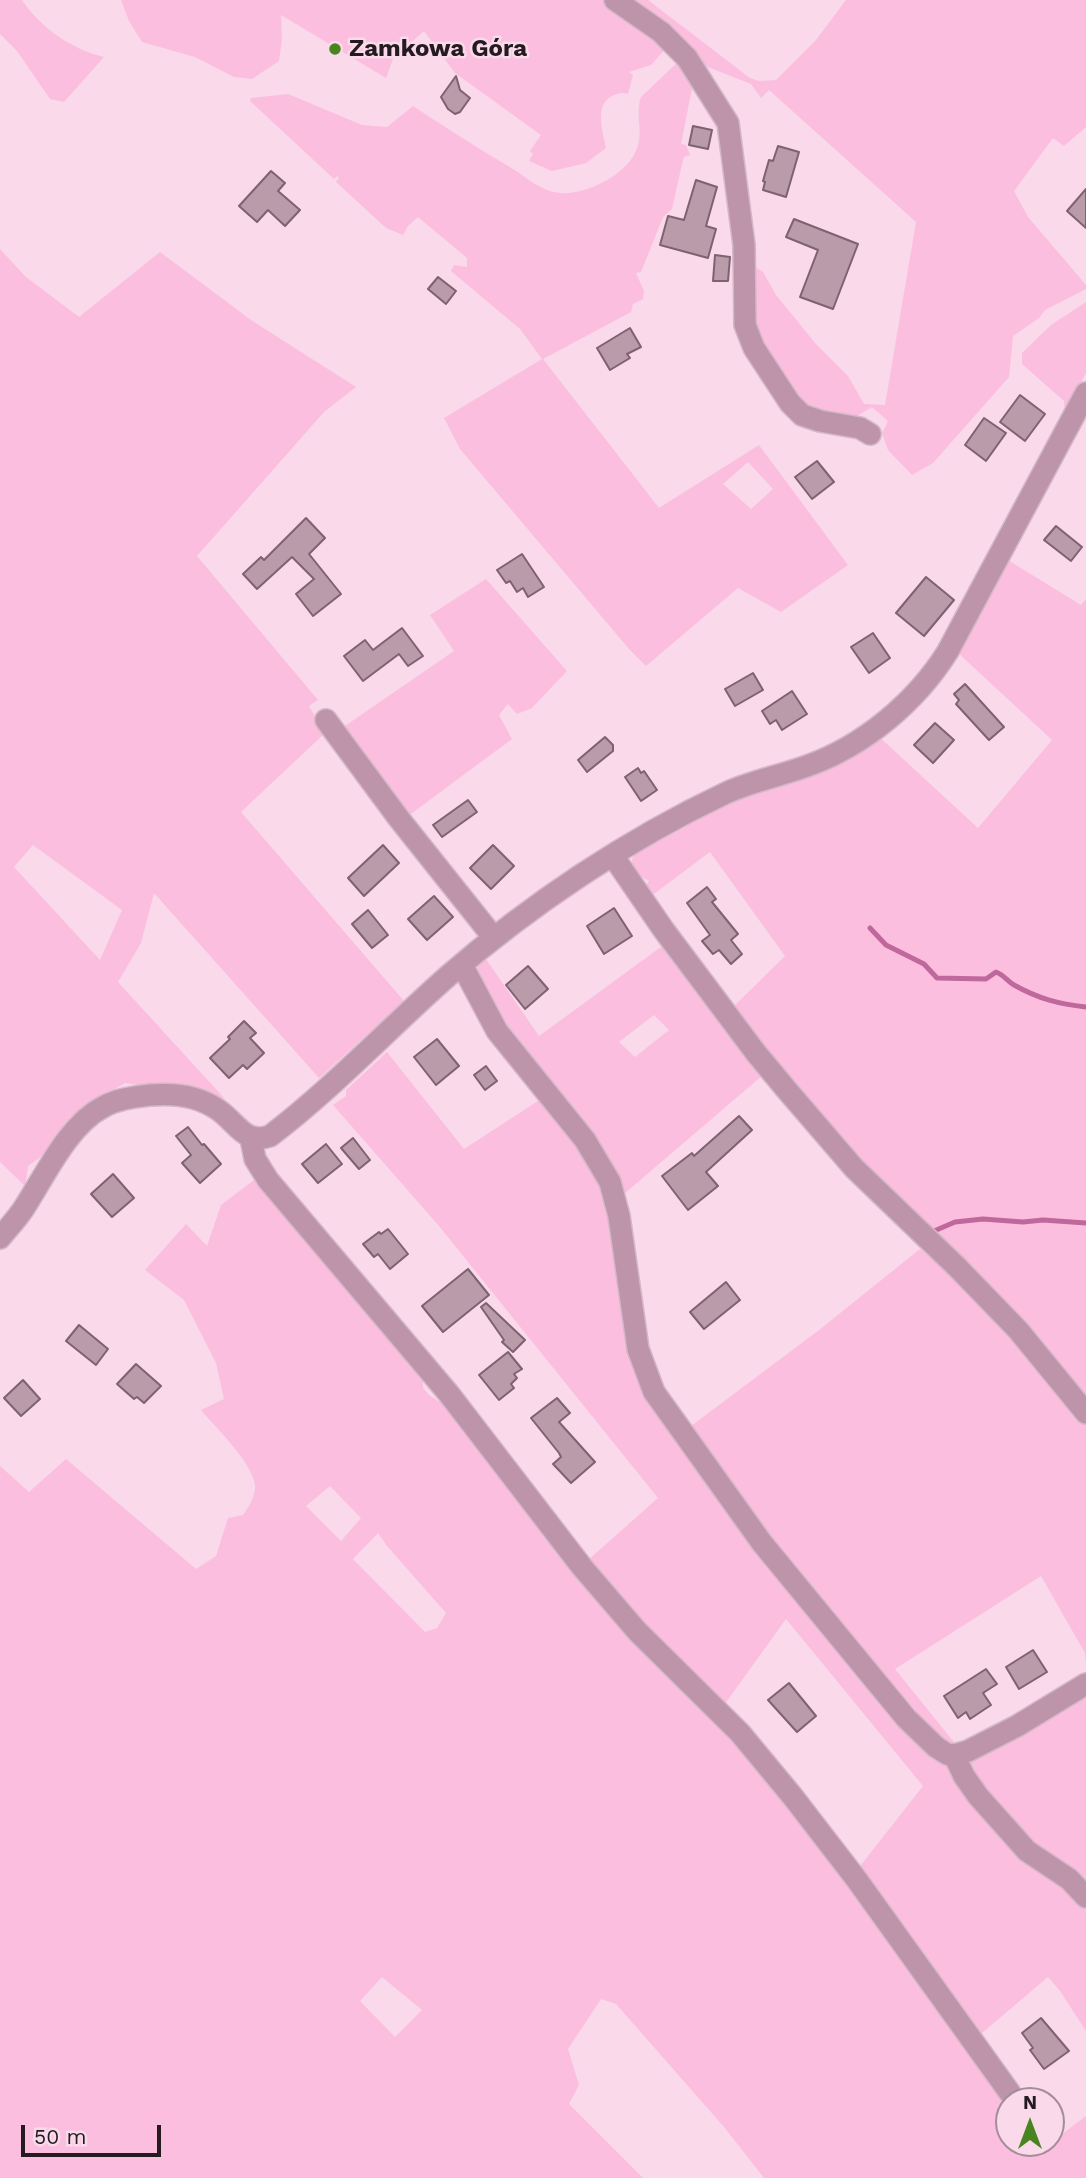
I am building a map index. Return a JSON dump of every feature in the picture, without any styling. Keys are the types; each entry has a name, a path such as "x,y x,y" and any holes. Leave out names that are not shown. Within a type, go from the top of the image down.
{"street":[{"path":"615,0 661,32 687,58 727,123 744,245 745,325 754,348 790,403 802,415 860,428 870,434"},
{"path":"251,1139 270,1136 278,1130 462,965 554,894 673,820 728,792 825,759 861,738 911,699 932,676 948,650 1086,393"},
{"path":"326,720 400,820 494,938"},
{"path":"613,856 671,940 786,1089 854,1168 1018,1330 1086,1413"},
{"path":"462,965 497,1031 585,1140 610,1182 619,1216 638,1349 654,1392 762,1543 906,1718 936,1747 954,1755 968,1751 1017,1726 1086,1684"},
{"path":"0,1237 22,1211 74,1131 103,1107 129,1098 177,1094 215,1107 251,1139 255,1159 268,1180 449,1394 582,1567 637,1631 740,1733 793,1797 857,1880 1006,2087"},
{"path":"954,1755 978,1796 1027,1851 1069,1879 1086,1897"}],"shaded area":[{"path":"0,0 22,0 38,20 58,36 80,49 104,57 64,102 50,99 17,51 0,34"},
{"path":"121,0 606,0 668,46 651,65 629,72 633,75 628,94 621,93 606,100 601,119 606,148 586,163 552,171 529,161 533,154 530,151 541,135 455,73 424,31 406,47 398,45 386,78 281,15 279,61 252,79 234,77 195,57 142,42 129,21"},
{"path":"620,0 648,0 750,78 759,81 776,80 816,40 846,0 1086,0 1086,127 1064,146 1053,138 1014,191 1028,217 1086,285 1086,289 1045,310 1039,318 1013,336 1009,377 933,463 912,475 888,450 882,433 888,421 872,407 854,418 806,411 755,344 749,263 763,272 776,295 816,344 848,376 864,404 885,405 916,222 769,90 761,98 751,84 695,62"},
{"path":"681,59 693,83 681,144 686,145 690,155 684,157 672,209 663,217 641,272 636,273 644,291 643,299 633,304 631,312 543,359 659,508 759,445 848,565 781,612 738,588 646,666 460,449 444,418 542,359 520,329 451,271 454,265 467,267 467,258 418,217 403,235 386,228 336,182 339,178 337,176 334,179 250,101 251,98 288,94 362,125 387,127 413,106 535,184 550,191 573,193 608,179 619,172 634,155 640,133 641,97","holes":["748,462 773,489 751,509 723,484"]},
{"path":"0,249 26,277 79,317 160,252 251,320 356,387 324,412 197,556 318,700 309,706 325,733 241,812 404,1001 319,1078 154,893 141,943 118,982 225,1099 172,1086 155,1088 125,1083 70,1117 42,1156 28,1166 25,1186 0,1162","holes":["33,845 122,910 100,960 14,867"]},
{"path":"1086,302 1086,373 1065,412 1064,401 1022,364 1022,353 1051,325"},
{"path":"1003,557 1081,605 1086,599 1086,1401 883,1186 731,1009 785,956 710,852 647,899 641,892 649,881 636,873 632,866 636,852 684,828 699,817 733,801 777,786 876,734 978,828 1052,740 956,651"},
{"path":"486,579 567,671 532,708 517,714 508,704 499,715 512,739 408,816 342,728 454,651 430,615"},
{"path":"665,944 763,1075 624,1194 513,1038 477,972 478,966 486,959 539,1036","holes":["654,1015 669,1030 635,1057 619,1042"]},
{"path":"387,1052 464,1149 544,1097 605,1180 618,1256 673,1435 951,1760 1086,1693 1086,2031 1048,1977 976,2038 857,1870 923,1786 786,1619 722,1708 587,1561 658,1498 439,1226 333,1105 346,1096 346,1090"},
{"path":"258,1177 423,1382 423,1388 443,1404 476,1446 753,1756 998,2087 995,2087 995,2157 1065,2157 1065,2132 1086,2116 1086,2178 764,2178 724,2127 616,2004 601,1999 568,2049 579,2085 569,2104 643,2178 0,2178 0,1466 29,1492 66,1459 196,1569 216,1556 228,1518 243,1515 250,1505 255,1485 241,1456 201,1410 224,1399 216,1363 184,1300 145,1270 186,1224 207,1246 221,1205","holes":["330,1486 361,1518 341,1541 306,1506","378,1533 446,1613 437,1628 425,1632 353,1559","382,1977 422,2010 395,2037 360,2001"]},
{"path":"920,1249 976,1297 1086,1426 1086,1665 1085,1653 1041,1576 895,1669 957,1746 948,1745 875,1667 808,1582 763,1533 687,1429 819,1330"}],"building":[{"path":"456,76 460,90 470,98 460,112 455,114 448,109 441,97"},
{"path":"693,126 712,130 708,149 689,145"},
{"path":"778,146 799,152 786,197 763,190 769,160 773,161"},
{"path":"271,171 285,183 278,191 300,210 285,226 268,210 257,222 239,206"},
{"path":"696,180 717,187 706,226 716,229 708,258 660,245 668,216 684,220"},
{"path":"1086,189 1086,228 1067,211"},
{"path":"794,219 858,244 833,309 800,297 818,250 786,237"},
{"path":"715,255 730,257 728,281 713,281"},
{"path":"438,277 456,291 446,304 428,289"},
{"path":"630,328 641,347 627,354 630,358 610,370 597,348"},
{"path":"1020,395 1045,414 1025,441 1000,422"},
{"path":"984,418 1006,433 986,461 965,445"},
{"path":"817,461 834,482 812,499 795,477"},
{"path":"306,518 325,538 309,554 341,594 313,616 296,594 314,579 292,557 257,589 243,574 261,557 264,560"},
{"path":"1056,526 1082,547 1071,561 1044,540"},
{"path":"522,554 544,587 528,597 523,588 517,592 510,581 506,583 497,570"},
{"path":"926,577 954,600 924,636 896,613"},
{"path":"402,628 423,656 408,666 399,654 363,681 344,656 365,640 373,650"},
{"path":"873,633 890,658 869,673 851,647"},
{"path":"753,673 763,690 735,706 725,689"},
{"path":"965,684 1004,727 989,740 956,704 959,700 954,694"},
{"path":"792,691 807,714 782,730 776,720 770,724 762,711"},
{"path":"935,723 954,740 933,763 914,745"},
{"path":"605,737 613,745 613,751 587,772 578,760"},
{"path":"638,768 641,773 644,771 657,790 641,801 625,777"},
{"path":"468,800 477,812 442,837 433,825"},
{"path":"383,845 399,863 364,896 348,878"},
{"path":"493,845 514,866 491,889 470,868"},
{"path":"707,887 716,899 712,902 738,934 731,940 742,954 731,964 719,950 713,954 702,941 710,935 687,903"},
{"path":"434,896 453,917 427,940 408,919"},
{"path":"614,908 632,936 604,954 587,926"},
{"path":"368,910 388,935 372,948 352,924"},
{"path":"528,966 548,989 525,1009 506,985"},
{"path":"244,1021 256,1033 250,1038 264,1053 247,1069 243,1065 229,1078 210,1058"},
{"path":"437,1039 459,1066 436,1085 414,1057"},
{"path":"486,1066 497,1081 485,1090 474,1075"},
{"path":"739,1116 752,1130 706,1172 718,1186 688,1210 662,1176 692,1153 694,1156"},
{"path":"188,1127 221,1164 200,1183 182,1163 191,1155 176,1136"},
{"path":"353,1138 370,1160 359,1169 341,1148"},
{"path":"326,1144 342,1164 318,1183 302,1164"},
{"path":"113,1174 134,1198 112,1217 91,1194"},
{"path":"388,1229 408,1254 390,1269 378,1254 374,1257 363,1244"},
{"path":"468,1269 489,1295 443,1332 422,1306"},
{"path":"726,1282 740,1300 704,1329 690,1312"},
{"path":"486,1303 525,1340 513,1352 502,1342 504,1340 481,1307"},
{"path":"79,1325 108,1349 96,1365 66,1341"},
{"path":"508,1352 522,1369 514,1374 517,1378 511,1384 514,1388 499,1400 479,1375"},
{"path":"136,1364 161,1386 144,1403 137,1397 134,1399 117,1384"},
{"path":"23,1380 40,1399 21,1416 4,1398"},
{"path":"557,1398 570,1413 559,1422 595,1462 571,1483 553,1464 561,1457 559,1453 531,1418"},
{"path":"1033,1650 1047,1672 1019,1689 1006,1667"},
{"path":"986,1669 997,1684 983,1693 991,1705 970,1719 966,1712 958,1718 944,1696"},
{"path":"789,1683 816,1716 797,1732 768,1700"},
{"path":"1041,2018 1069,2051 1044,2069 1022,2033"}],"waterway":[{"path":"870,928 886,945 924,964 937,978 986,979 996,972 1023,990 1058,1002 1086,1007"},
{"path":"934,1231 955,1222 983,1219 1086,1223"}],"place":[{"name":"Zamkowa Góra","path":"335,49"}]}
